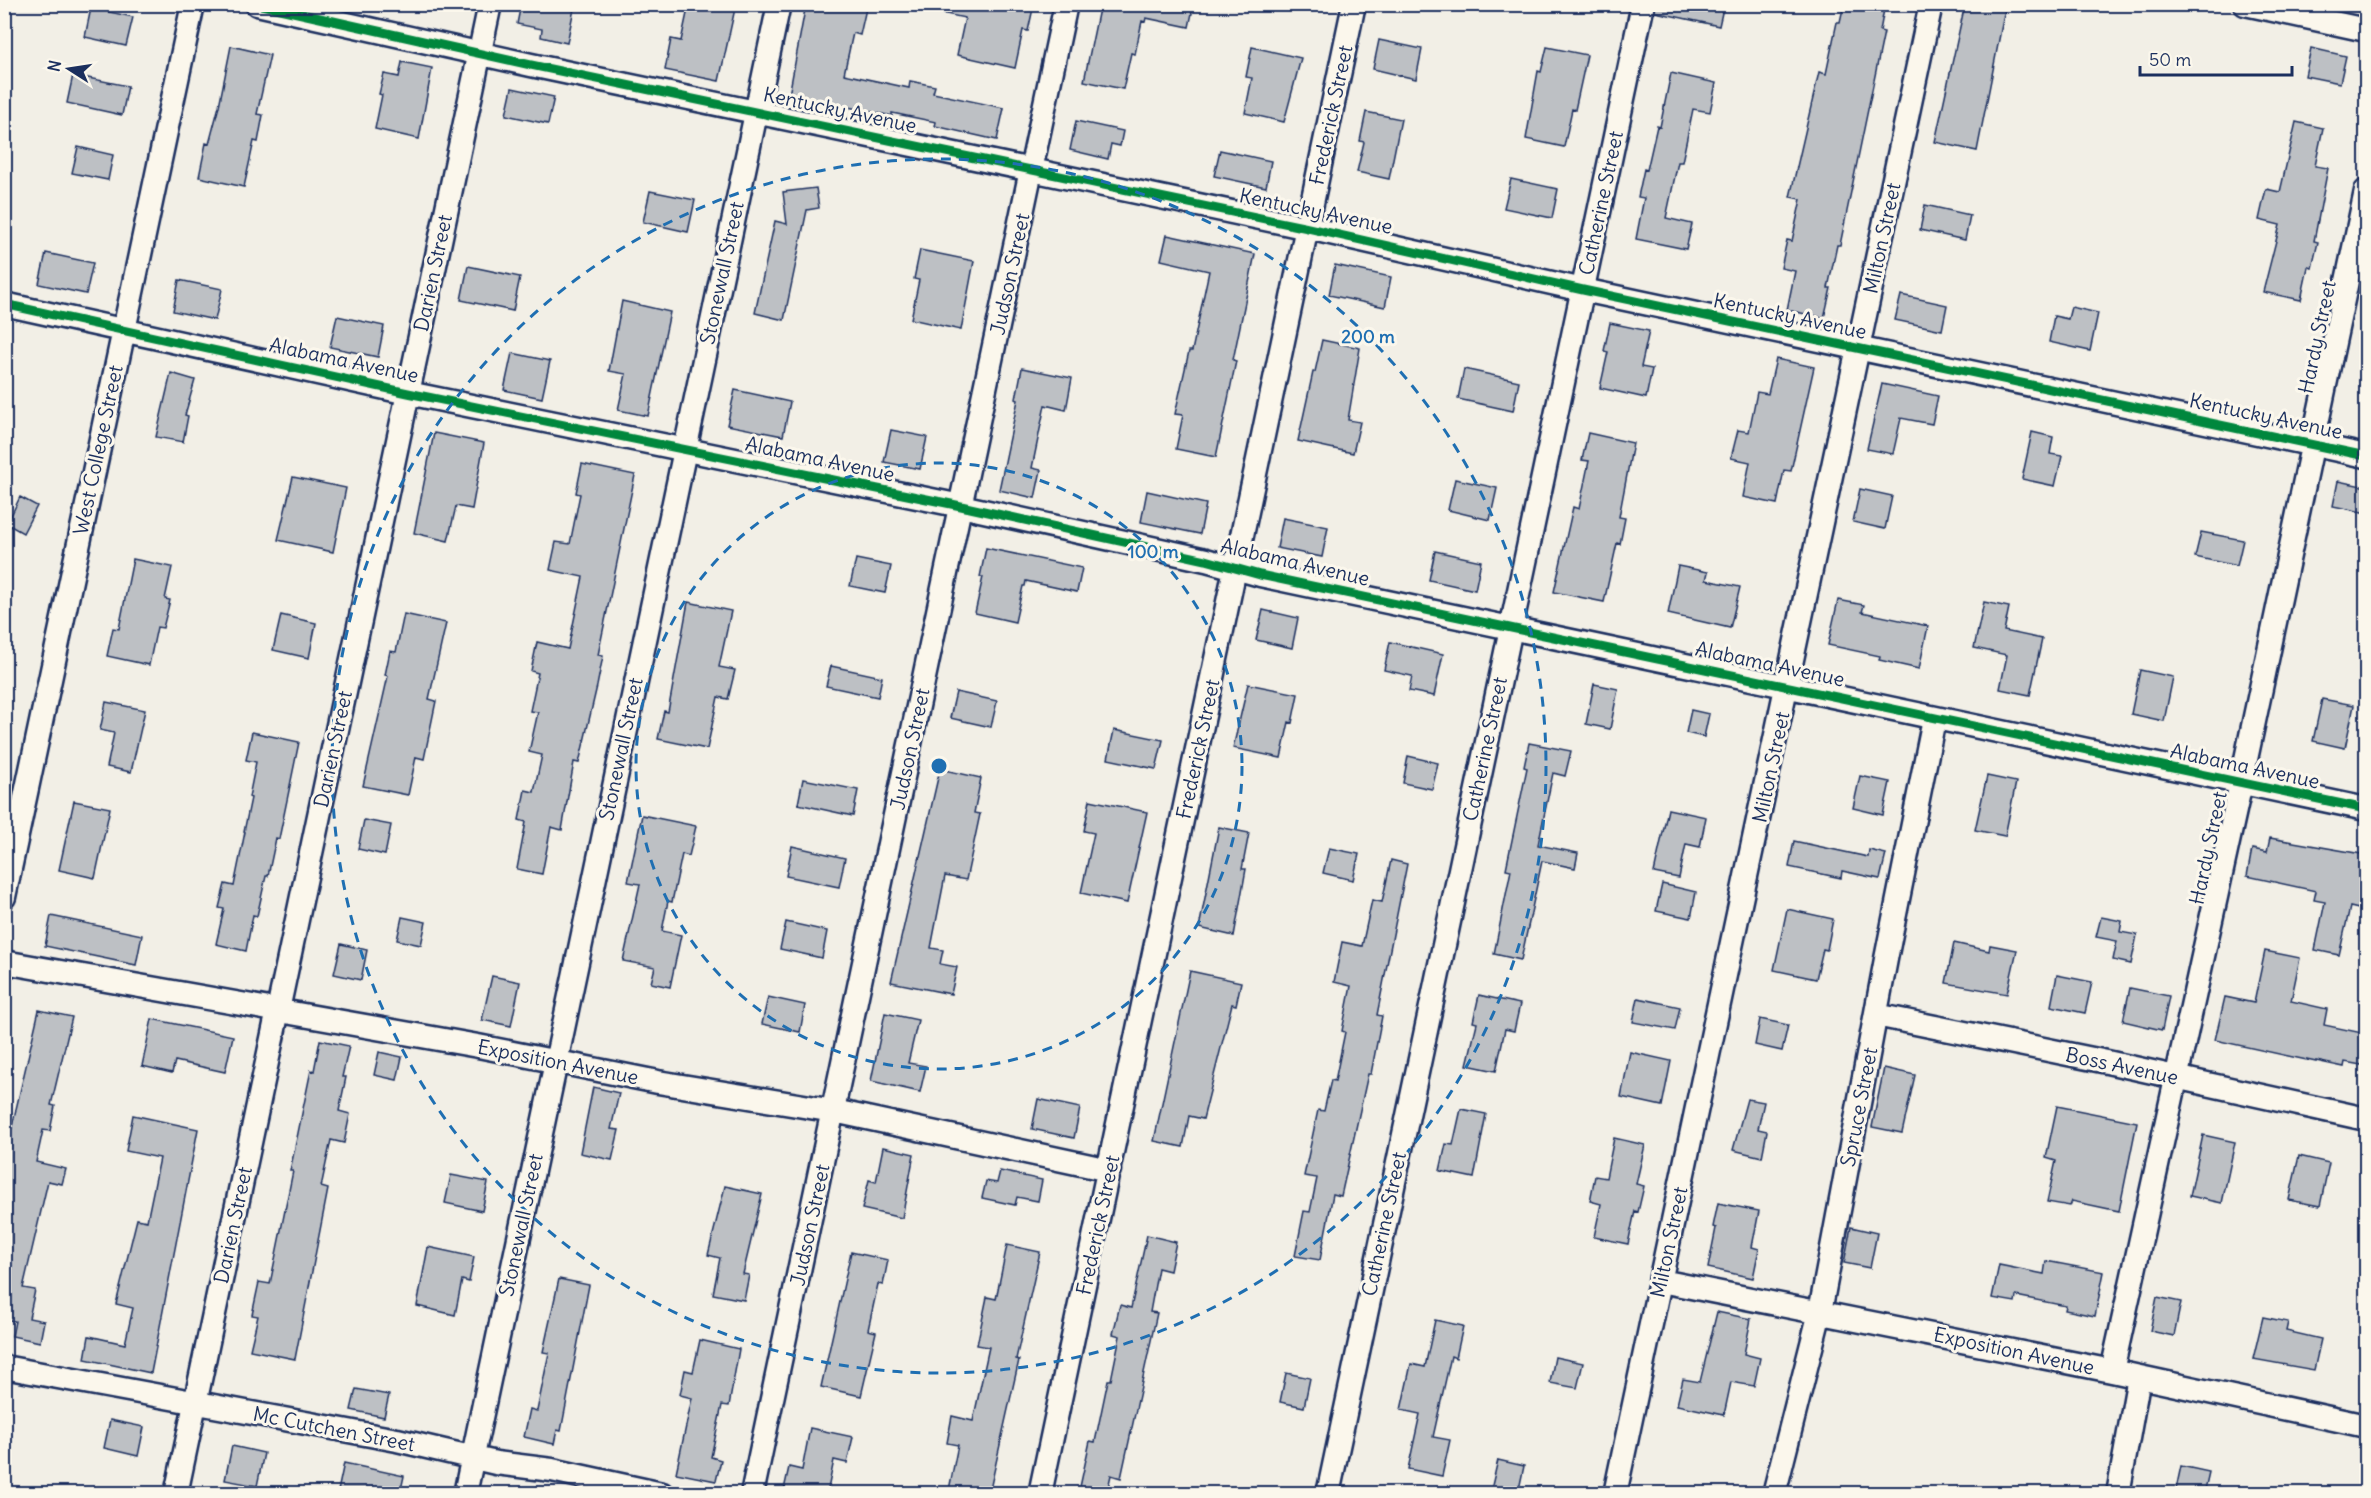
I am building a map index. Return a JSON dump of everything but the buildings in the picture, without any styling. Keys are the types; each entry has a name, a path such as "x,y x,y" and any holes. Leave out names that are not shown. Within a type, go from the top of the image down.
{"street":[{"name":"West College Street","path":"4,897 193,4"},
{"name":"Kentucky Avenue","path":"256,4 1308,228 1858,349 2367,456"},
{"name":"Darien Street","path":"176,1494 490,4"},
{"name":"Stonewall Street","path":"465,1494 779,4"},
{"name":"Judson Street","path":"752,1494 1066,4"},
{"name":"Frederick Street","path":"1040,1494 1354,4"},
{"name":"Catherine Street","path":"1328,1494 1643,4"},
{"name":"Milton Street","path":"1615,1494 1931,4"},
{"path":"2245,4 2367,30"},
{"name":"Hardy Street","path":"2112,1371 2241,783 2367,191"},
{"name":"Alabama Avenue","path":"4,304 408,393 961,506 1511,628 2367,809"},
{"name":"Spruce Street","path":"1774,1494 1820,1312 1934,719"},
{"name":"Exposition Avenue","path":"4,962 834,1112 1109,1170"},
{"name":"Boss Avenue","path":"1876,1015 2367,1119"},
{"name":"Exposition Avenue","path":"1660,1281 2112,1371 2367,1426"},
{"name":"Mc Cutchen Street","path":"4,1367 397,1440 496,1464 552,1470 662,1494"},
{"path":"2118,1494 2139,1377"}],"cycle path":[{"path":"257,4 531,65 1308,228 1583,290 2366,456"},
{"path":"4,304 408,393 961,506 1206,560 1260,575 2366,809"}]}
